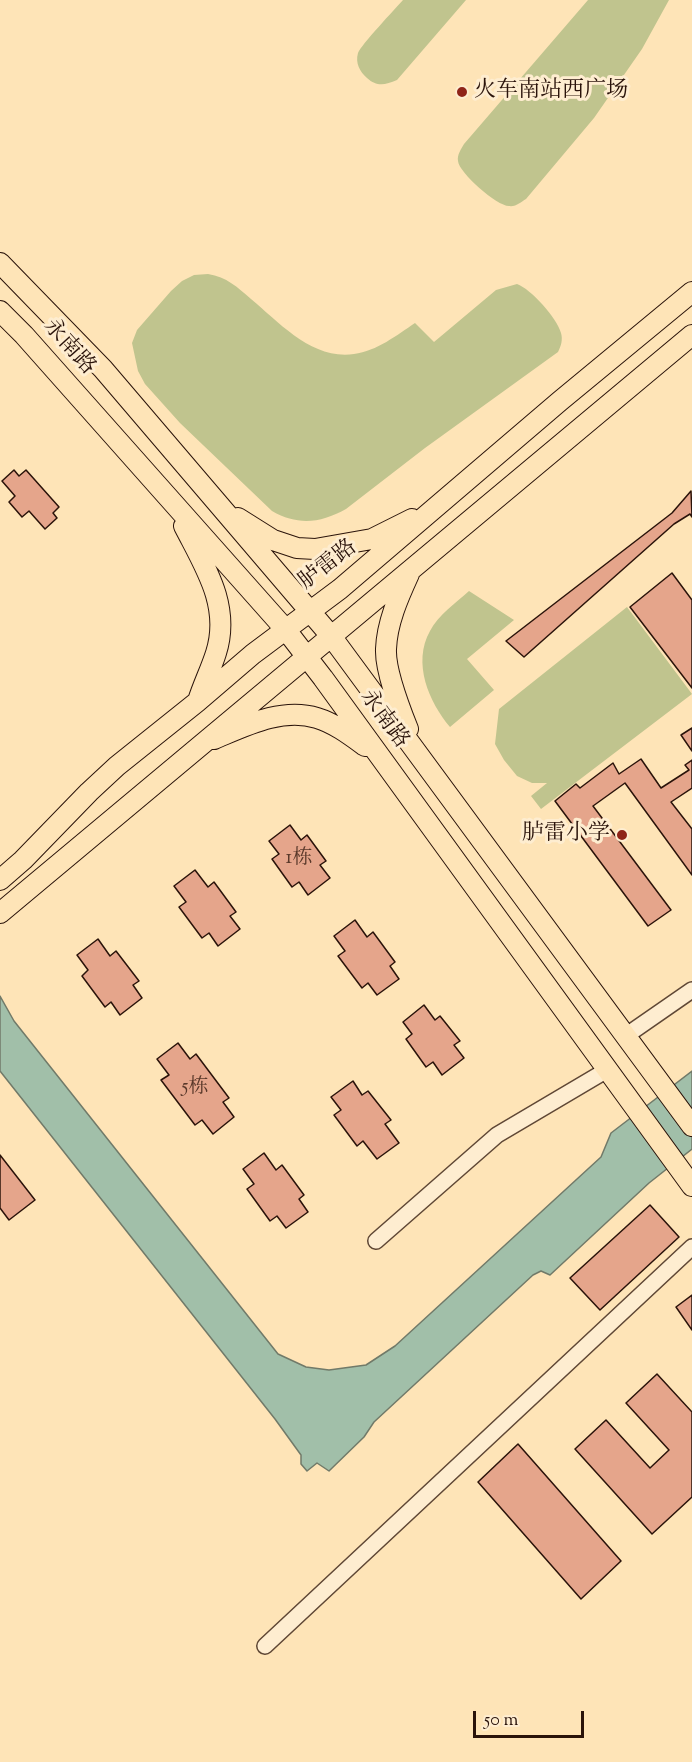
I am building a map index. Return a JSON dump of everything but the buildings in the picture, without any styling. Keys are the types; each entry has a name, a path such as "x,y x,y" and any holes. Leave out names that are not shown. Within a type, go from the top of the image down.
{"main road":[{"path":"0,263 103,369 331,636 692,1126"},
{"name":"胪雷路","path":"0,880 23,860 103,779 253,654 340,590 560,401 692,292"},
{"name":"永南路","path":"0,311 24,335 286,630 690,1184"},
{"path":"0,913 198,745 692,335"},
{"path":"170,500 215,586 221,624 216,652 197,702"},
{"path":"217,504 273,540 297,548 315,549 372,539 441,505"},
{"path":"413,566 391,618 386,650 392,681 420,757"},
{"path":"198,745 258,721 277,717 316,717 343,730 380,757"}],"street":[{"path":"627,1035 692,990"},
{"path":"376,1241 497,1135 607,1070"},
{"path":"265,1646 692,1247"}],"green space":[{"path":"403,0 466,0 397,80 385,84 374,83 360,70 357,60 358,53"},
{"path":"588,0 669,0 642,49 594,118 526,199 514,206 503,205 471,181 458,161 460,152 464,144"},
{"path":"208,274 221,277 231,283 285,329 311,346 339,354 354,354 371,350 415,323 434,342 496,290 517,284 536,298 549,312 559,327 562,336 561,343 558,352 425,448 346,509 318,520 300,521 272,511 180,423 145,384 138,371 132,343 137,330 182,281 194,275"},
{"path":"469,591 514,620 467,659 494,690 450,727 435,706 425,682 423,656 425,643 433,625 442,614"},
{"path":"627,607 692,694 541,809 531,796 547,783 532,783 517,776 495,744 499,709"}],"shaded area":[{"path":"0,996 14,1021 278,1354 306,1367 329,1370 366,1365 395,1346 601,1157 611,1133 692,1071 692,1149 649,1183 550,1275 541,1271 533,1275 374,1422 364,1437 329,1471 317,1463 307,1471 301,1464 301,1455 275,1419 0,1071"}],"place":[{"name":"火车南站西广场","path":"462,92"},
{"name":"胪雷小学","path":"622,835"}]}
